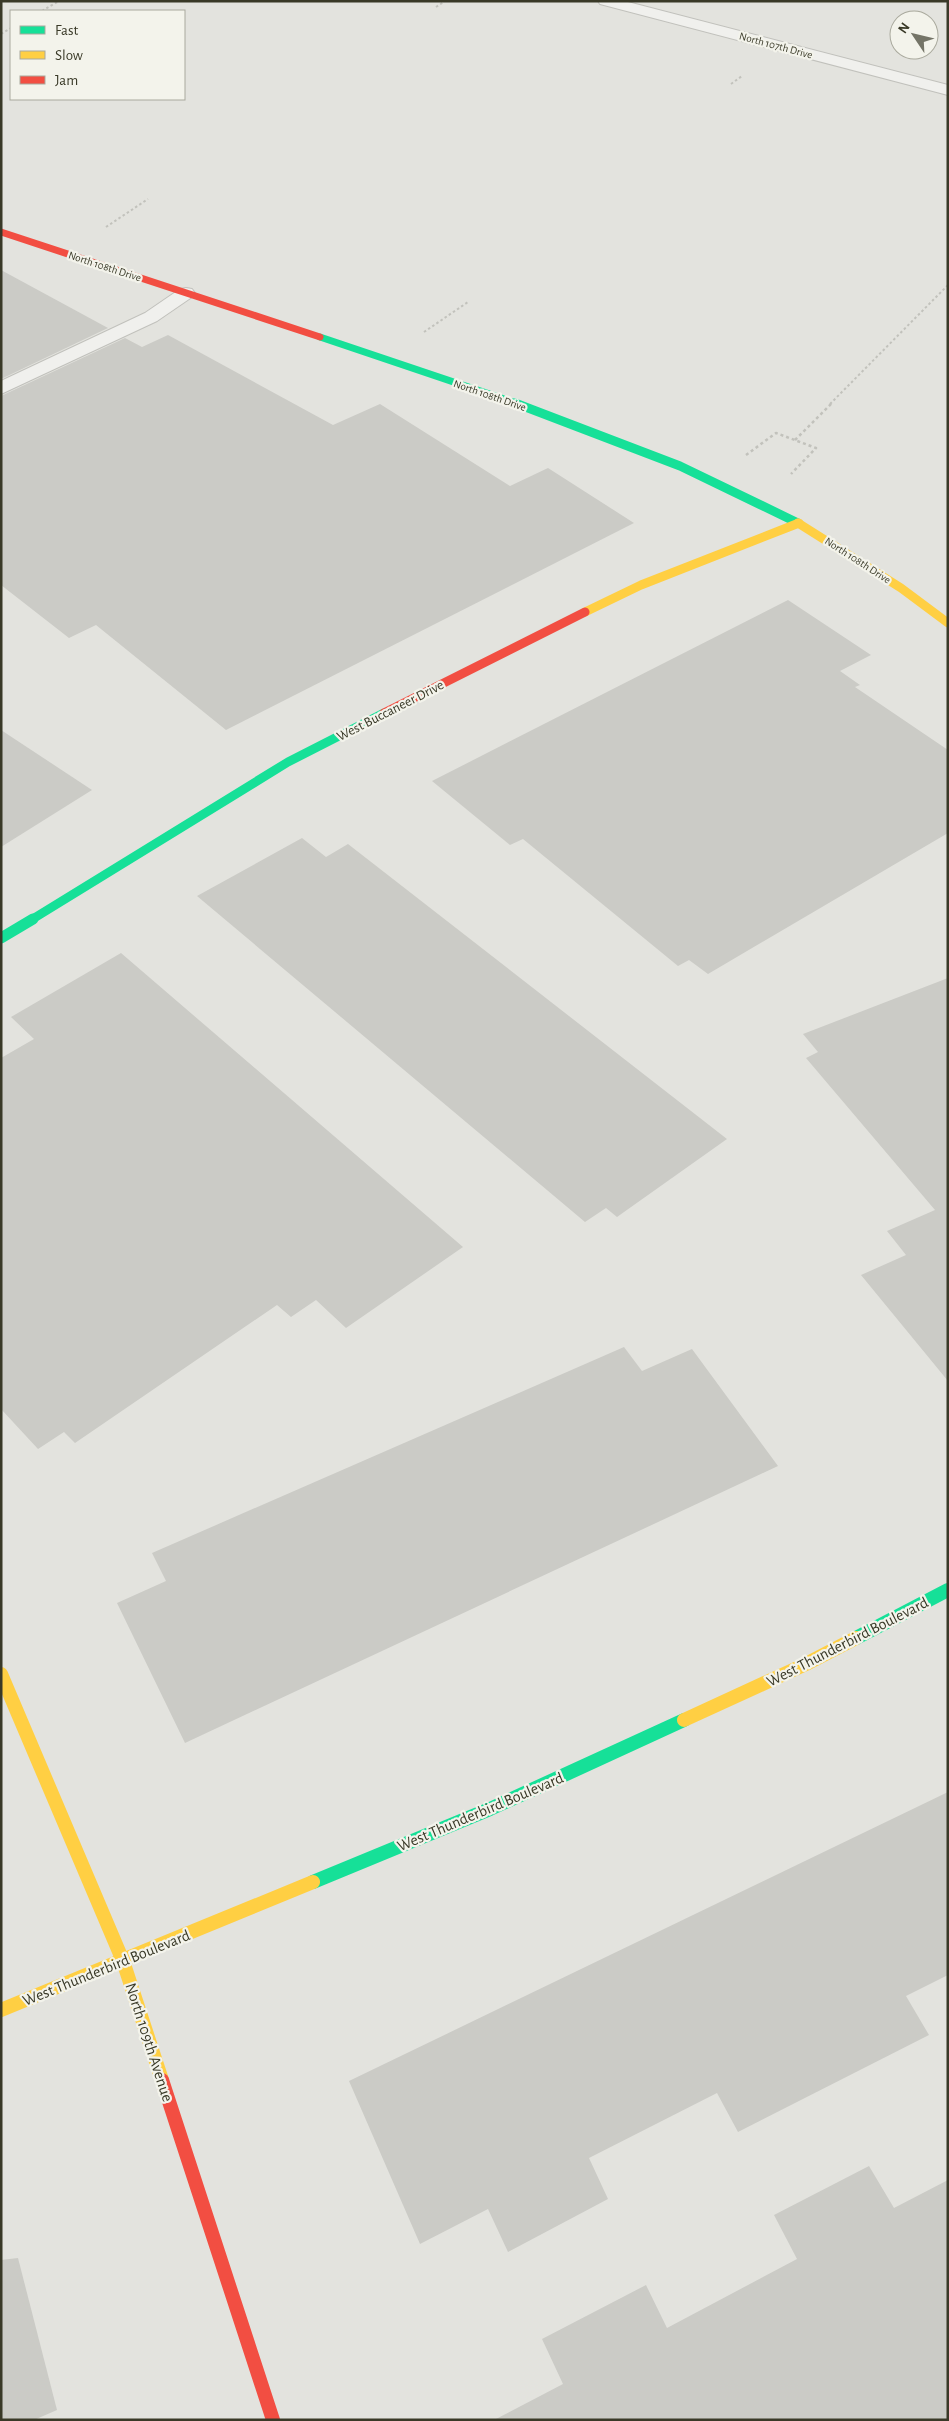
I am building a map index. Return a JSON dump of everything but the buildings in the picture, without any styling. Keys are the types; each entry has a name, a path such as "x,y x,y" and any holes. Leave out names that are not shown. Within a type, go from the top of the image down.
{"street":[{"name":"North 107th Drive","path":"611,2 948,90"},
{"name":"North 108th Drive","path":"1,232 500,397 680,466 799,523 901,588 948,623"},
{"path":"1,388 151,317 186,293"},
{"name":"West Buccaneer Drive","path":"1,938 288,762 430,689 641,585 799,523"},
{"name":"West Thunderbird Boulevard","path":"1,2010 490,1809 806,1664 948,1590"},
{"name":"North 109th Avenue","path":"1,1674 123,1961 273,2420"}],"path":[{"path":"44,10 59,1"},
{"path":"436,7 445,1"},
{"path":"102,230 148,200"},
{"path":"795,440 948,285"},
{"path":"422,333 468,302"},
{"path":"739,460 776,433 816,448 790,474"}],"traffic: fast":[{"path":"320,337 500,397 680,466 798,523"},
{"path":"1,938 288,762 384,713"},
{"path":"856,1638 948,1590"},
{"path":"313,1882 490,1809 684,1720"}],"traffic: slow":[{"path":"798,523 901,588 948,623"},
{"path":"585,612 641,585 799,523"},
{"path":"684,1720 806,1664 856,1638"},
{"path":"1,1674 123,1961 162,2080"},
{"path":"1,2010 313,1882"}],"traffic: jam":[{"path":"1,232 320,337"},
{"path":"384,713 585,612"},
{"path":"162,2080 273,2420"}]}
